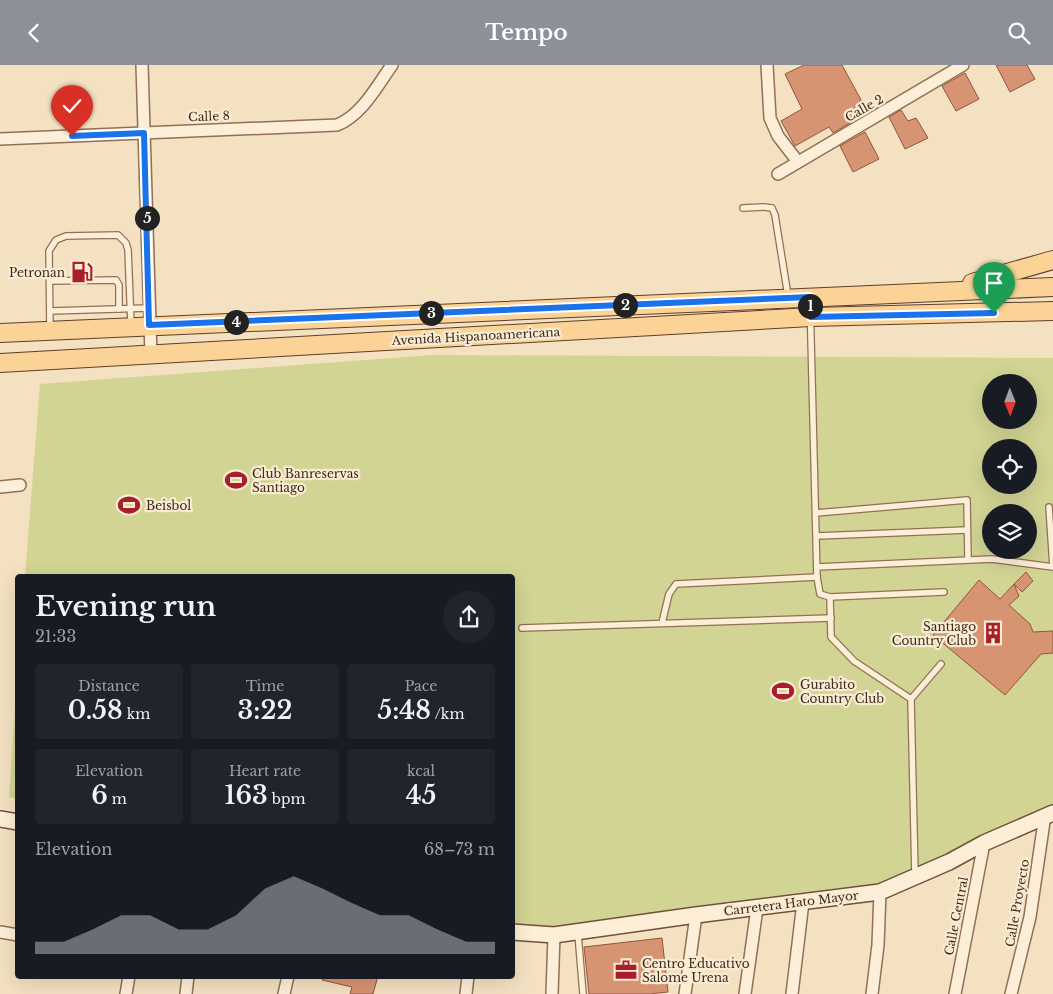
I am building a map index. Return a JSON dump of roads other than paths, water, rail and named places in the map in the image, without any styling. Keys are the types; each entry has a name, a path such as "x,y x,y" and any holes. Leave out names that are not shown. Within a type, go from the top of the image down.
{"main road":[{"path":"942,291 1029,268 1053,259"},
{"name":"Avenida Hispanoamericana","path":"0,333 1053,287"},
{"path":"952,314 1053,311"},
{"name":"Avenida Hispanoamericana","path":"0,363 811,317 952,314"},
{"path":"952,314 1053,319"}],"street":[{"path":"142,65 151,355"},
{"name":"Calle 8","path":"0,139 337,125 347,121 358,111 392,65"},
{"path":"767,65 770,118 778,137 798,162"},
{"name":"Calle 2","path":"778,174 963,65"},
{"path":"0,487 20,485"},
{"name":"Carretera Hato Mayor","path":"515,932 554,935 880,892 949,862 984,843 1049,814"},
{"name":"Calle Proyecto","path":"1011,994 1030,917 1049,814"},
{"path":"0,819 15,822"},
{"name":"Calle Central","path":"955,994 984,843"},
{"path":"872,994 878,945 880,892"},
{"path":"792,994 803,902"},
{"path":"745,994 757,908"},
{"path":"685,994 696,915"},
{"path":"0,932 15,934"},
{"path":"552,994 554,935"},
{"path":"126,994 128,979"},
{"path":"186,994 188,979"},
{"path":"284,994 287,979"},
{"path":"466,994 468,979"}],"lane":[{"path":"744,208 772,208 775,215 788,298"},
{"path":"50,330 49,251 56,240 66,236 118,235 123,238 128,250 131,326"},
{"path":"50,281 116,280 119,285 120,309"},
{"path":"810,297 817,577 820,594 830,597 944,592"},
{"path":"50,311 149,308"},
{"path":"816,513 967,500 968,559"},
{"path":"817,567 992,559 1053,567 1049,507"},
{"path":"817,536 967,530"},
{"path":"662,623 669,593 676,584 817,577"},
{"path":"830,597 831,637 854,661 911,699"},
{"path":"522,628 831,618"},
{"path":"915,877 911,699 941,664"},
{"path":"578,931 583,994"}],"place":[{"name":"Petronan","path":"82,272"},
{"name":"Club Banreservas Santiago","path":"236,480"},
{"name":"Beisbol","path":"129,505"},
{"name":"Santiago Country Club","path":"993,633"},
{"name":"Gurabito Country Club","path":"783,691"},
{"name":"Centro Educativo Salome Urena","path":"626,970"}]}
